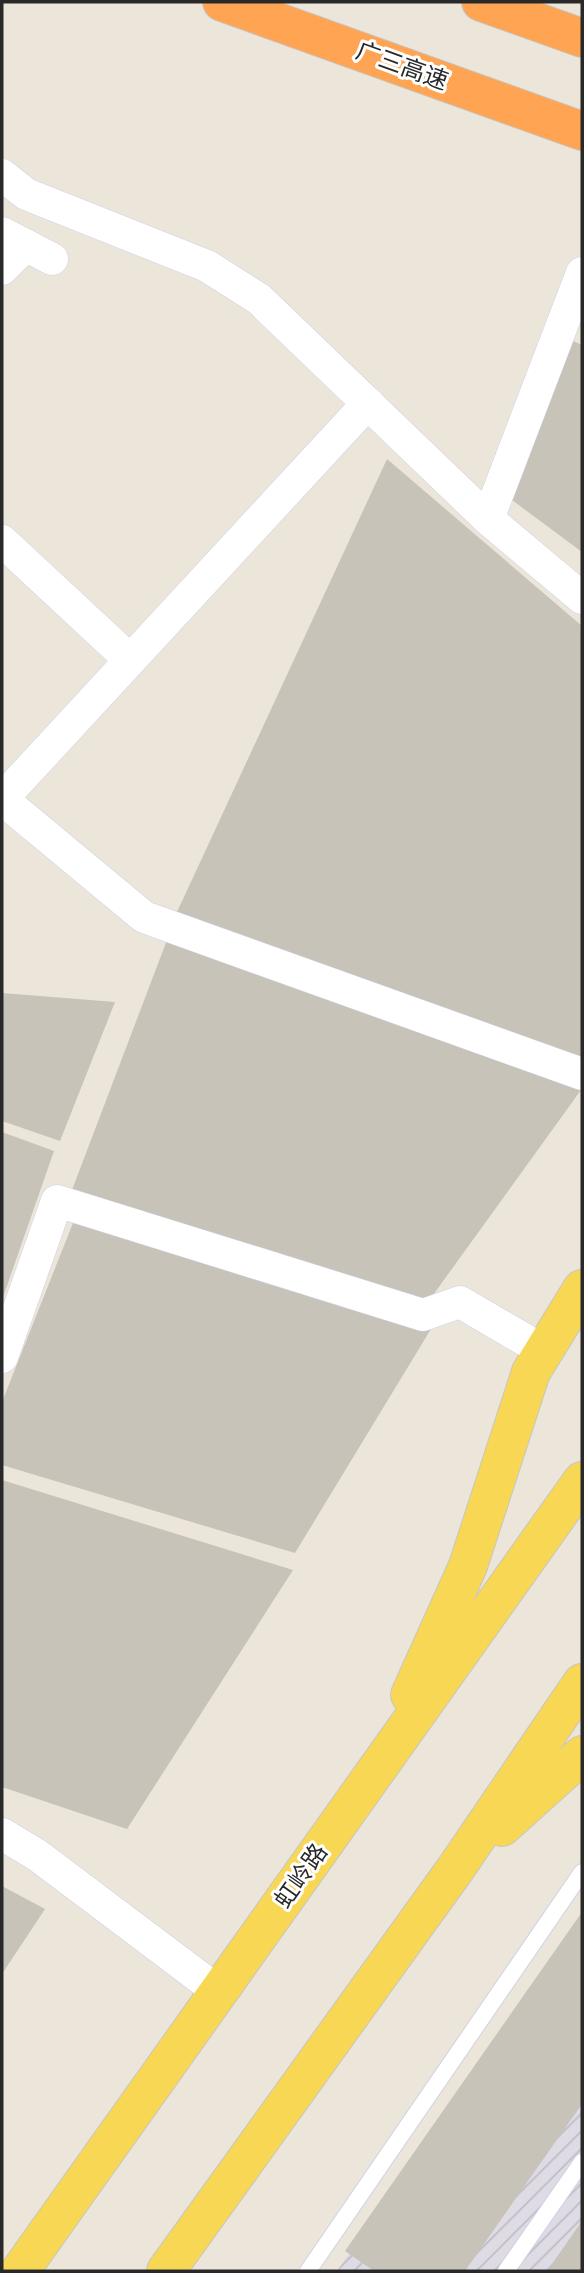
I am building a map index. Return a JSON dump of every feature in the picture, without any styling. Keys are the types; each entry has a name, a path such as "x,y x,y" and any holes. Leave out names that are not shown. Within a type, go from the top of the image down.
{"highway":[{"name":"广三高速","path":"222,2 582,131"},
{"path":"481,2 582,38"}],"main road":[{"path":"374,1774 468,1566 531,1372 582,1289"},
{"name":"虹岭路","path":"20,2271 582,1481"},
{"path":"166,2271 456,1868 582,1683"},
{"path":"456,1868 582,1755"}],"street":[{"path":"2,175 26,194 207,266 259,299 488,519 582,598"},
{"path":"2,269 27,245"},
{"path":"488,519 582,273"},
{"path":"368,403 2,799 144,917 582,1074"},
{"path":"2,541 130,660"},
{"path":"2,1357 57,1201 423,1315 460,1302 544,1351"},
{"path":"2,1834 37,1855 219,1992"}],"lane":[{"path":"312,2270 582,1872"},
{"path":"506,2271 582,2162"}],"shaded area":[{"path":"582,1913 582,2271 337,2271"}],"building":[{"path":"573,341 582,345 582,552 512,500"},
{"path":"387,459 582,626 582,1062 177,912"},
{"path":"167,940 581,1090 428,1302 72,1190"},
{"path":"2,993 115,1002 60,1141 2,1121"},
{"path":"2,1132 54,1151 2,1300"},
{"path":"75,1218 431,1329 295,1553 2,1465 2,1402"},
{"path":"2,1480 293,1570 127,1829 2,1787"},
{"path":"2,1886 45,1909 2,1974"},
{"path":"582,1912 582,2104 465,2271 374,2271 345,2251"},
{"path":"582,2221 582,2271 547,2271"}]}
